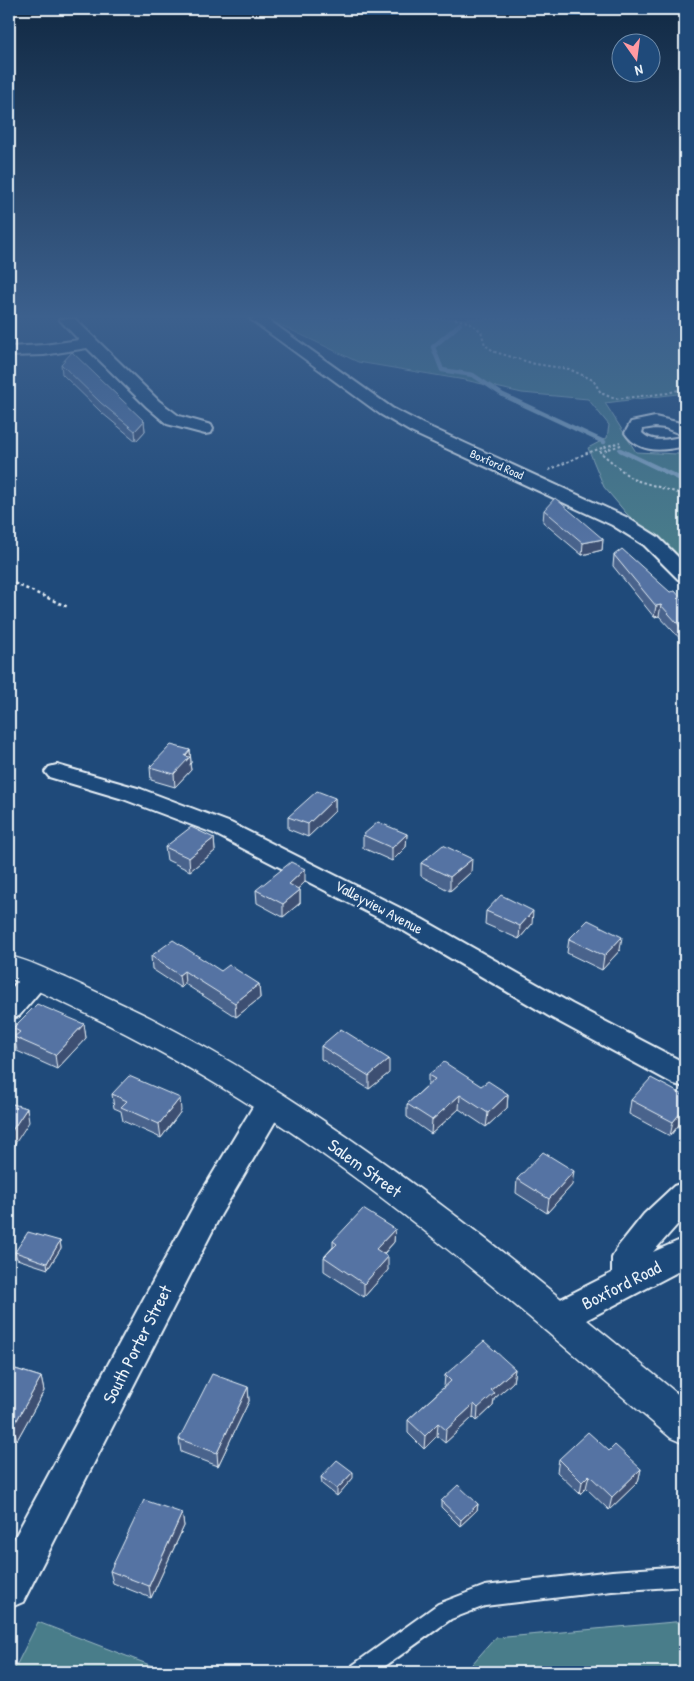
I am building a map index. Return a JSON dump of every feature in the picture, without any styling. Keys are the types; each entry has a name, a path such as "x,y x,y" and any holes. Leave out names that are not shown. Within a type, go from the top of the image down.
{"main road":[{"name":"Salem Street","path":"23,972 63,989 200,1060 313,1130 438,1220 685,1425"}],"street":[{"path":"146,397 173,420 205,429"},
{"name":"Boxford Road","path":"367,397 386,411 417,428 619,521 651,541 685,575"},
{"path":"685,431 671,424 649,423 634,428 630,441 659,445 685,441"},
{"name":"Valleyview Avenue","path":"57,772 132,794 222,828 413,925 562,1011 685,1076"},
{"path":"9,1009 23,972"},
{"name":"South Porter Street","path":"9,1588 208,1207 271,1103"},
{"path":"629,1281 629,1258 656,1224 685,1195"},
{"name":"Boxford Road","path":"557,1318 685,1252"}],"lane":[{"path":"360,1672 445,1611 485,1596 612,1581 685,1576"}],"path":[{"path":"611,397 614,399 628,397"},
{"path":"530,479 588,453 630,441"},
{"path":"630,441 600,452 632,479 685,495"},
{"path":"9,581 68,607"}],"green space":[{"path":"571,397 649,397 605,403 636,452 678,454 685,452 685,568 626,513 604,487 588,448 607,438 609,425 588,399"},
{"path":"685,1621 685,1672 465,1672 495,1638"},
{"path":"38,1622 168,1672 13,1672"}],"building":[{"path":"95,397 119,397 144,421 135,431"},
{"path":"555,498 603,539 583,543 544,510"},
{"path":"622,549 670,592 675,591 685,603 685,632 661,605 656,606 614,555"},
{"path":"171,745 190,750 185,756 190,757 174,774 150,767"},
{"path":"317,791 335,798 308,824 288,817"},
{"path":"378,822 407,834 392,848 363,835"},
{"path":"191,827 214,838 189,858 165,847"},
{"path":"443,845 472,859 450,877 421,863"},
{"path":"291,862 305,869 289,884 300,890 283,904 256,890"},
{"path":"501,895 533,911 520,926 486,911"},
{"path":"588,920 622,937 604,956 569,939"},
{"path":"173,940 221,971 229,965 259,984 235,1003 184,971 179,975 151,956"},
{"path":"37,1004 84,1024 55,1055 14,1037 20,1032 13,1028"},
{"path":"341,1029 389,1059 369,1076 321,1046"},
{"path":"444,1062 481,1086 488,1081 508,1094 488,1113 460,1095 432,1120 407,1104 435,1079 428,1075"},
{"path":"129,1076 180,1098 159,1124 121,1107 127,1101 112,1094"},
{"path":"651,1078 685,1096 685,1107 673,1122 631,1100"},
{"path":"9,1103 27,1108 9,1135"},
{"path":"543,1152 574,1171 549,1199 517,1179"},
{"path":"363,1209 395,1229 376,1249 388,1257 364,1284 324,1257 337,1244 333,1241"},
{"path":"28,1232 60,1241 47,1263 15,1252"},
{"path":"484,1341 515,1369 491,1390 495,1393 478,1408 474,1404 446,1430 438,1423 425,1436 408,1420 451,1381 445,1375"},
{"path":"9,1367 41,1377 13,1427 9,1425"},
{"path":"212,1374 248,1387 217,1453 179,1439"},
{"path":"588,1432 609,1451 615,1445 641,1469 612,1497 589,1475 582,1482 559,1459"},
{"path":"337,1460 353,1472 337,1489 321,1477"},
{"path":"458,1485 478,1504 461,1520 441,1501"},
{"path":"144,1500 182,1513 149,1586 110,1571"}],"waterway":[{"path":"508,397 604,442"},
{"path":"620,450 685,481"}]}
